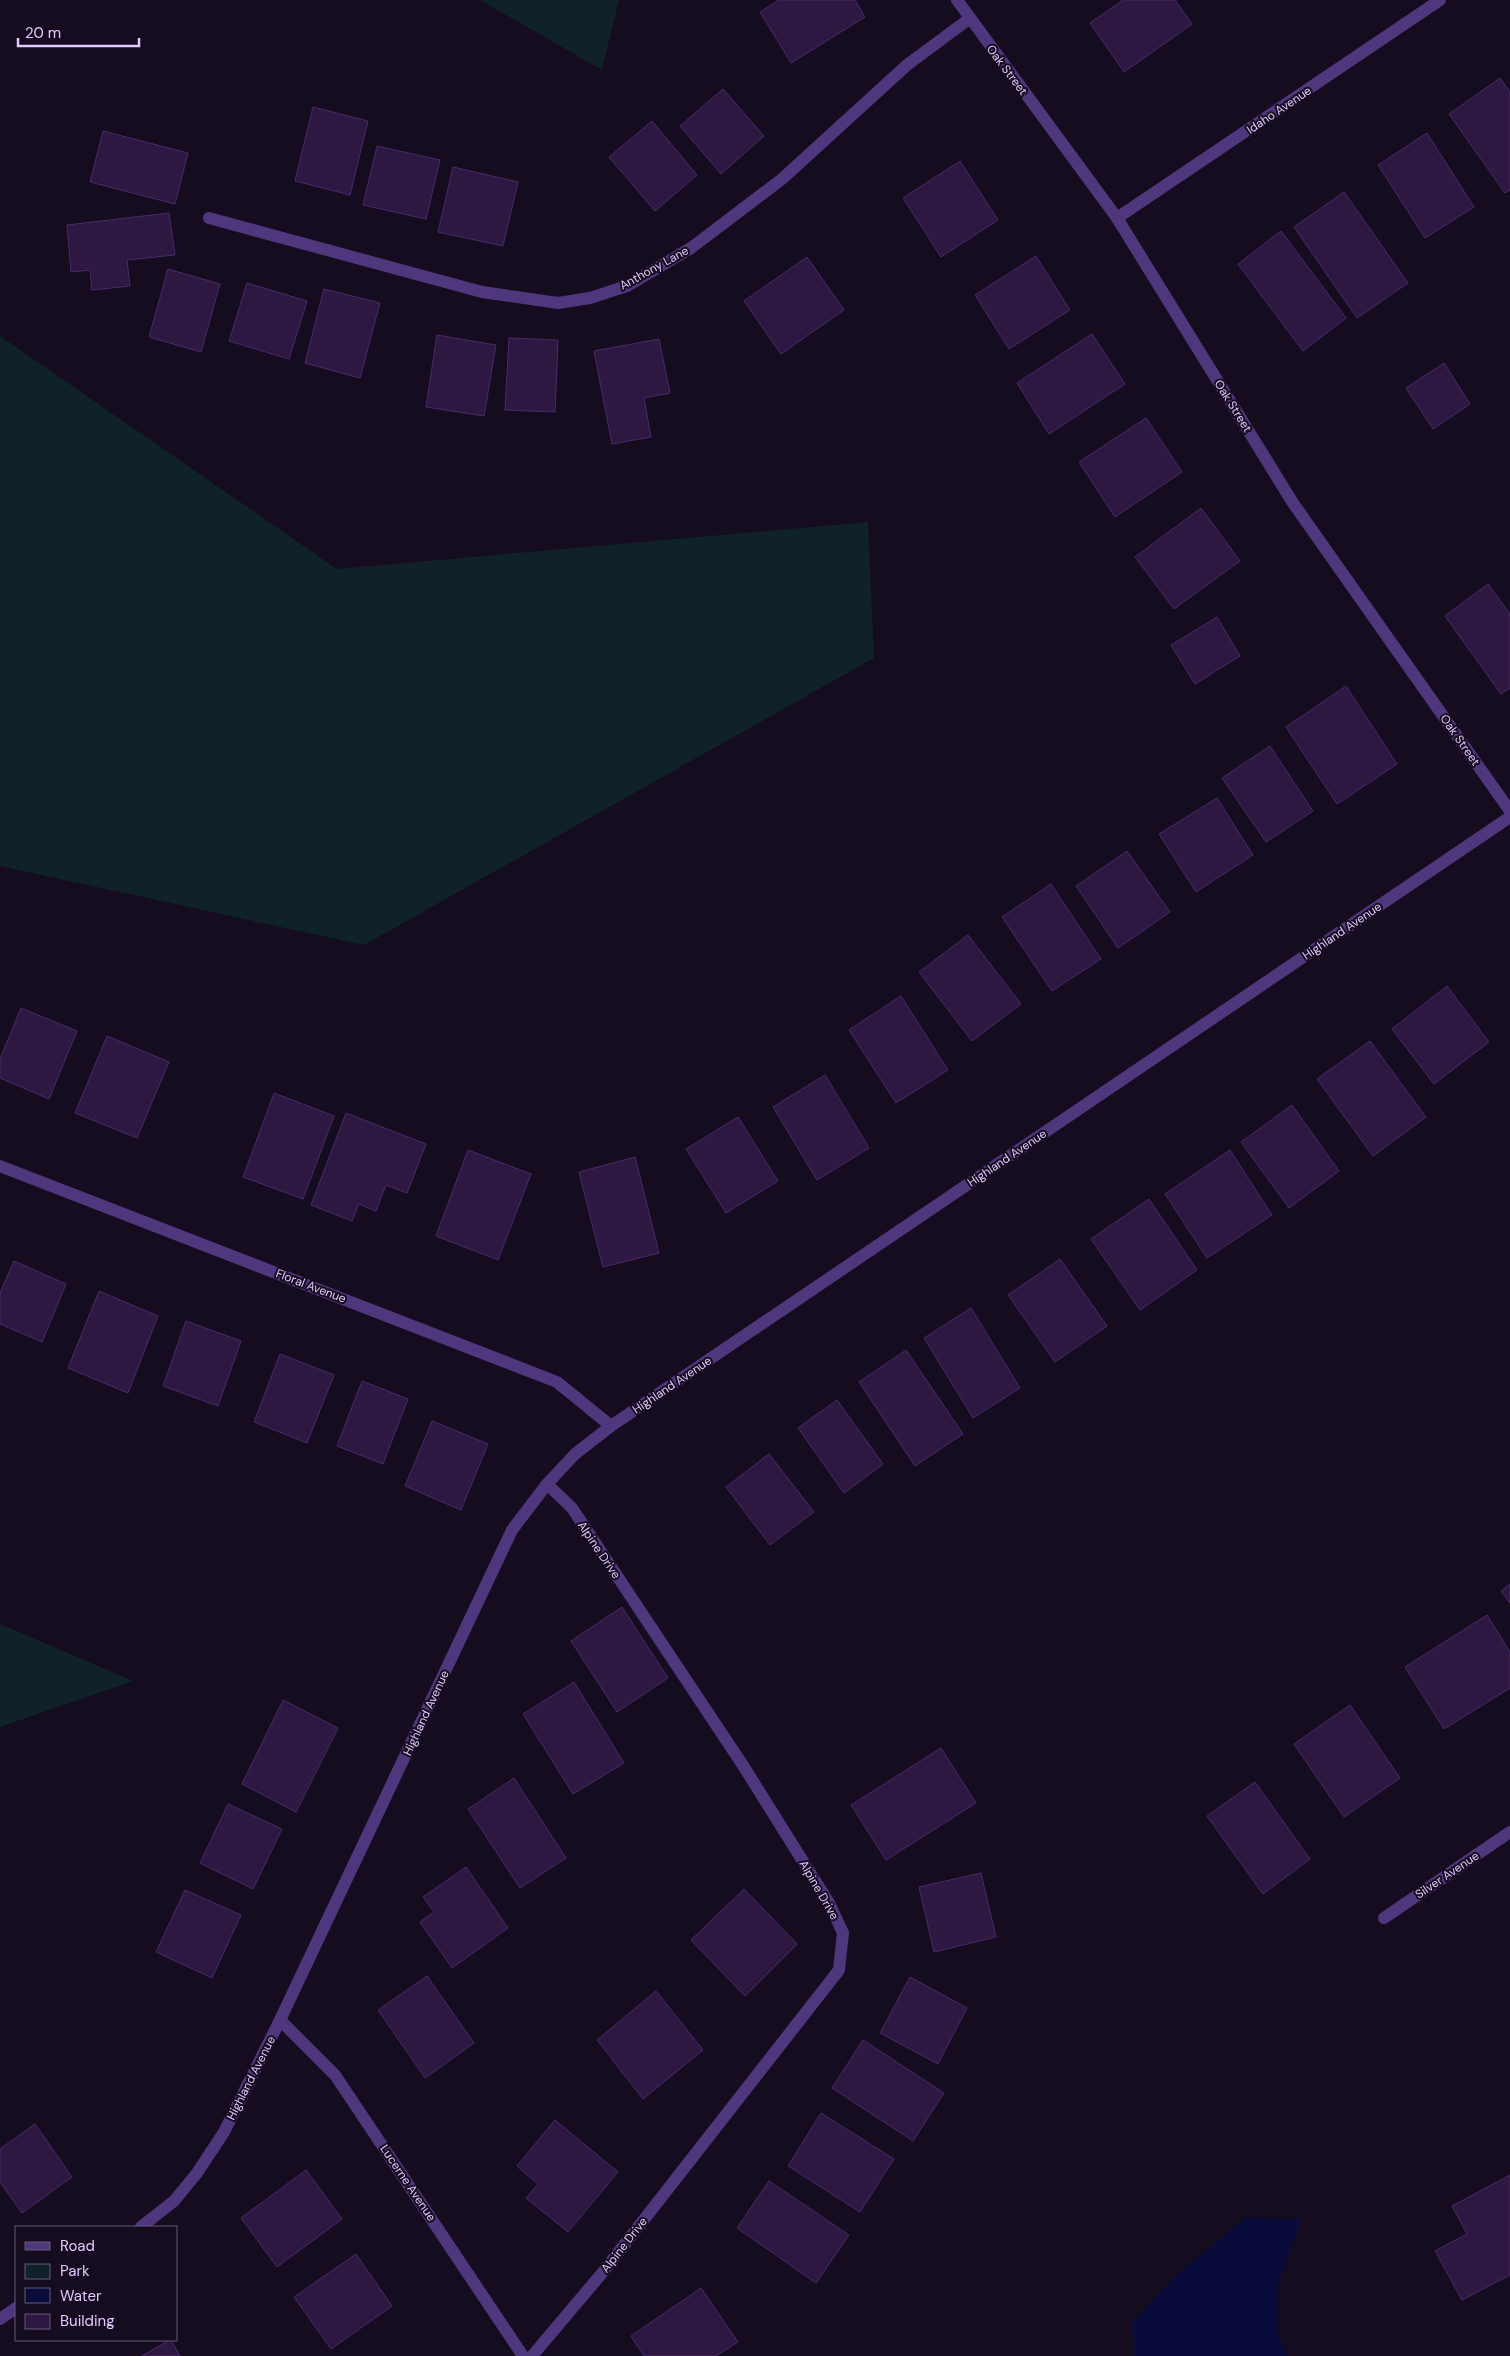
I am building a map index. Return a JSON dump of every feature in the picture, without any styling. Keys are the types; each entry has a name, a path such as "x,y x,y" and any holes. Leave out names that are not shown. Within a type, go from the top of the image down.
{"street":[{"name":"Oak Street","path":"957,0 969,19 1117,218 1293,503 1510,811"},
{"name":"Idaho Avenue","path":"1117,218 1440,0"},
{"name":"Anthony Lane","path":"210,218 482,292 558,303 590,298 627,286 691,248 782,179 907,65 969,19"},
{"name":"Highland Avenue","path":"142,2226 174,2201 197,2173 224,2132 280,2020 512,1530 547,1484 575,1454 611,1426 1510,817"},
{"name":"Floral Avenue","path":"0,1166 557,1382 611,1426"},
{"name":"Alpine Drive","path":"532,2356 603,2272 839,1970 842,1933 829,1903 744,1767 572,1508 547,1484"},
{"name":"Silver Avenue","path":"1384,1918 1510,1832"},
{"name":"Lucerne Avenue","path":"280,2020 335,2075 523,2356"},
{"path":"0,2319 15,2309"}],"green space":[{"path":"480,0 619,0 602,70"},
{"path":"0,336 337,569 868,522 874,658 364,945 0,866"},
{"path":"0,1624 133,1681 0,1727"}],"water":[{"path":"1246,2218 1302,2219 1277,2287 1278,2336 1288,2356 1134,2356 1132,2323 1174,2277"}],"building":[{"path":"779,0 855,0 865,17 791,63 760,12"},
{"path":"1123,0 1175,0 1192,24 1124,72 1090,23"},
{"path":"1500,78 1510,92 1510,190 1505,193 1449,114"},
{"path":"723,89 764,136 721,174 680,126"},
{"path":"313,107 368,121 350,195 295,181"},
{"path":"652,121 697,175 655,211 609,157"},
{"path":"103,131 188,153 175,204 90,182"},
{"path":"1427,133 1474,207 1425,238 1378,165"},
{"path":"377,146 440,160 426,219 363,205"},
{"path":"960,161 998,220 941,257 903,198"},
{"path":"453,167 518,182 503,246 438,232"},
{"path":"1344,192 1408,283 1357,318 1294,227"},
{"path":"169,213 175,255 127,260 130,286 92,290 90,270 71,272 67,225"},
{"path":"1281,231 1346,318 1303,351 1238,264"},
{"path":"1036,256 1070,310 1009,349 975,295"},
{"path":"807,257 844,310 781,354 744,301"},
{"path":"168,269 220,284 201,352 149,337"},
{"path":"247,283 307,301 289,359 229,341"},
{"path":"324,289 380,303 360,378 305,363"},
{"path":"1092,334 1125,384 1049,434 1017,383"},
{"path":"437,335 496,345 484,416 426,407"},
{"path":"509,338 558,340 555,412 505,410"},
{"path":"659,339 670,393 644,398 651,437 612,444 594,351"},
{"path":"1444,363 1470,404 1433,429 1406,388"},
{"path":"1146,418 1182,472 1115,517 1079,462"},
{"path":"1201,508 1240,561 1174,609 1135,557"},
{"path":"1488,584 1510,614 1510,688 1501,694 1445,616"},
{"path":"1217,617 1240,656 1195,684 1171,645"},
{"path":"1346,686 1397,764 1337,804 1286,727"},
{"path":"1270,746 1313,811 1266,842 1222,778"},
{"path":"1217,798 1253,855 1196,892 1159,834"},
{"path":"1127,851 1170,912 1118,948 1076,886"},
{"path":"1051,884 1101,959 1052,991 1002,917"},
{"path":"968,935 1021,1004 972,1041 919,972"},
{"path":"1447,986 1489,1042 1434,1084 1392,1029"},
{"path":"901,996 948,1070 896,1103 849,1030"},
{"path":"21,1008 77,1031 49,1099 0,1078 0,1059"},
{"path":"107,1036 169,1062 137,1138 75,1113"},
{"path":"1370,1041 1426,1117 1373,1156 1317,1079"},
{"path":"825,1075 869,1148 817,1180 773,1107"},
{"path":"274,1093 334,1116 303,1199 243,1177"},
{"path":"1292,1105 1339,1171 1289,1208 1241,1142"},
{"path":"346,1113 426,1144 407,1193 386,1185 376,1211 359,1204 352,1221 311,1205"},
{"path":"738,1117 778,1181 726,1213 686,1149"},
{"path":"468,1150 531,1174 498,1260 436,1236"},
{"path":"1230,1150 1272,1215 1207,1258 1165,1194"},
{"path":"635,1157 659,1253 603,1267 579,1172"},
{"path":"1149,1199 1197,1270 1140,1310 1091,1239"},
{"path":"1060,1259 1107,1326 1055,1362 1008,1295"},
{"path":"14,1261 66,1284 42,1342 0,1324 0,1293"},
{"path":"99,1291 158,1316 128,1393 68,1368"},
{"path":"971,1308 1020,1388 973,1418 924,1338"},
{"path":"186,1321 241,1341 218,1406 163,1386"},
{"path":"906,1350 963,1434 915,1466 859,1382"},
{"path":"280,1354 334,1375 307,1443 254,1422"},
{"path":"362,1381 408,1399 383,1464 337,1446"},
{"path":"837,1400 883,1464 844,1493 798,1428"},
{"path":"432,1421 488,1444 461,1510 405,1486"},
{"path":"769,1454 814,1512 770,1545 726,1487"},
{"path":"1510,1584 1510,1603 1501,1591"},
{"path":"622,1607 668,1678 617,1712 571,1641"},
{"path":"1487,1615 1510,1652 1510,1688 1444,1729 1405,1667"},
{"path":"574,1682 624,1763 573,1794 523,1714"},
{"path":"283,1700 338,1728 296,1812 242,1784"},
{"path":"1350,1705 1400,1778 1344,1817 1294,1744"},
{"path":"941,1748 976,1803 886,1860 851,1805"},
{"path":"514,1778 566,1858 520,1888 468,1809"},
{"path":"1255,1782 1310,1859 1263,1894 1207,1816"},
{"path":"228,1804 282,1829 253,1889 200,1863"},
{"path":"466,1867 508,1928 452,1968 420,1922 434,1912 423,1897"},
{"path":"981,1873 996,1937 934,1952 919,1887"},
{"path":"744,1889 797,1944 745,1996 691,1940"},
{"path":"185,1890 241,1915 212,1978 156,1952"},
{"path":"427,1976 474,2043 425,2078 378,2010"},
{"path":"910,1977 967,2008 938,2064 880,2033"},
{"path":"656,1991 703,2050 643,2099 597,2040"},
{"path":"863,2040 944,2093 913,2141 832,2088"},
{"path":"821,2113 894,2159 860,2212 788,2166"},
{"path":"555,2120 618,2172 568,2232 526,2198 538,2184 517,2166"},
{"path":"35,2124 72,2177 22,2213 0,2182 0,2149"},
{"path":"306,2170 342,2219 277,2267 241,2218"},
{"path":"1510,2175 1510,2275 1462,2300 1435,2251 1467,2234 1452,2206"},
{"path":"769,2181 849,2235 816,2283 737,2228"},
{"path":"356,2254 392,2306 331,2349 294,2297"},
{"path":"701,2288 738,2342 716,2356 644,2356 631,2336"},
{"path":"167,2341 172,2341 180,2356 142,2356"}]}
